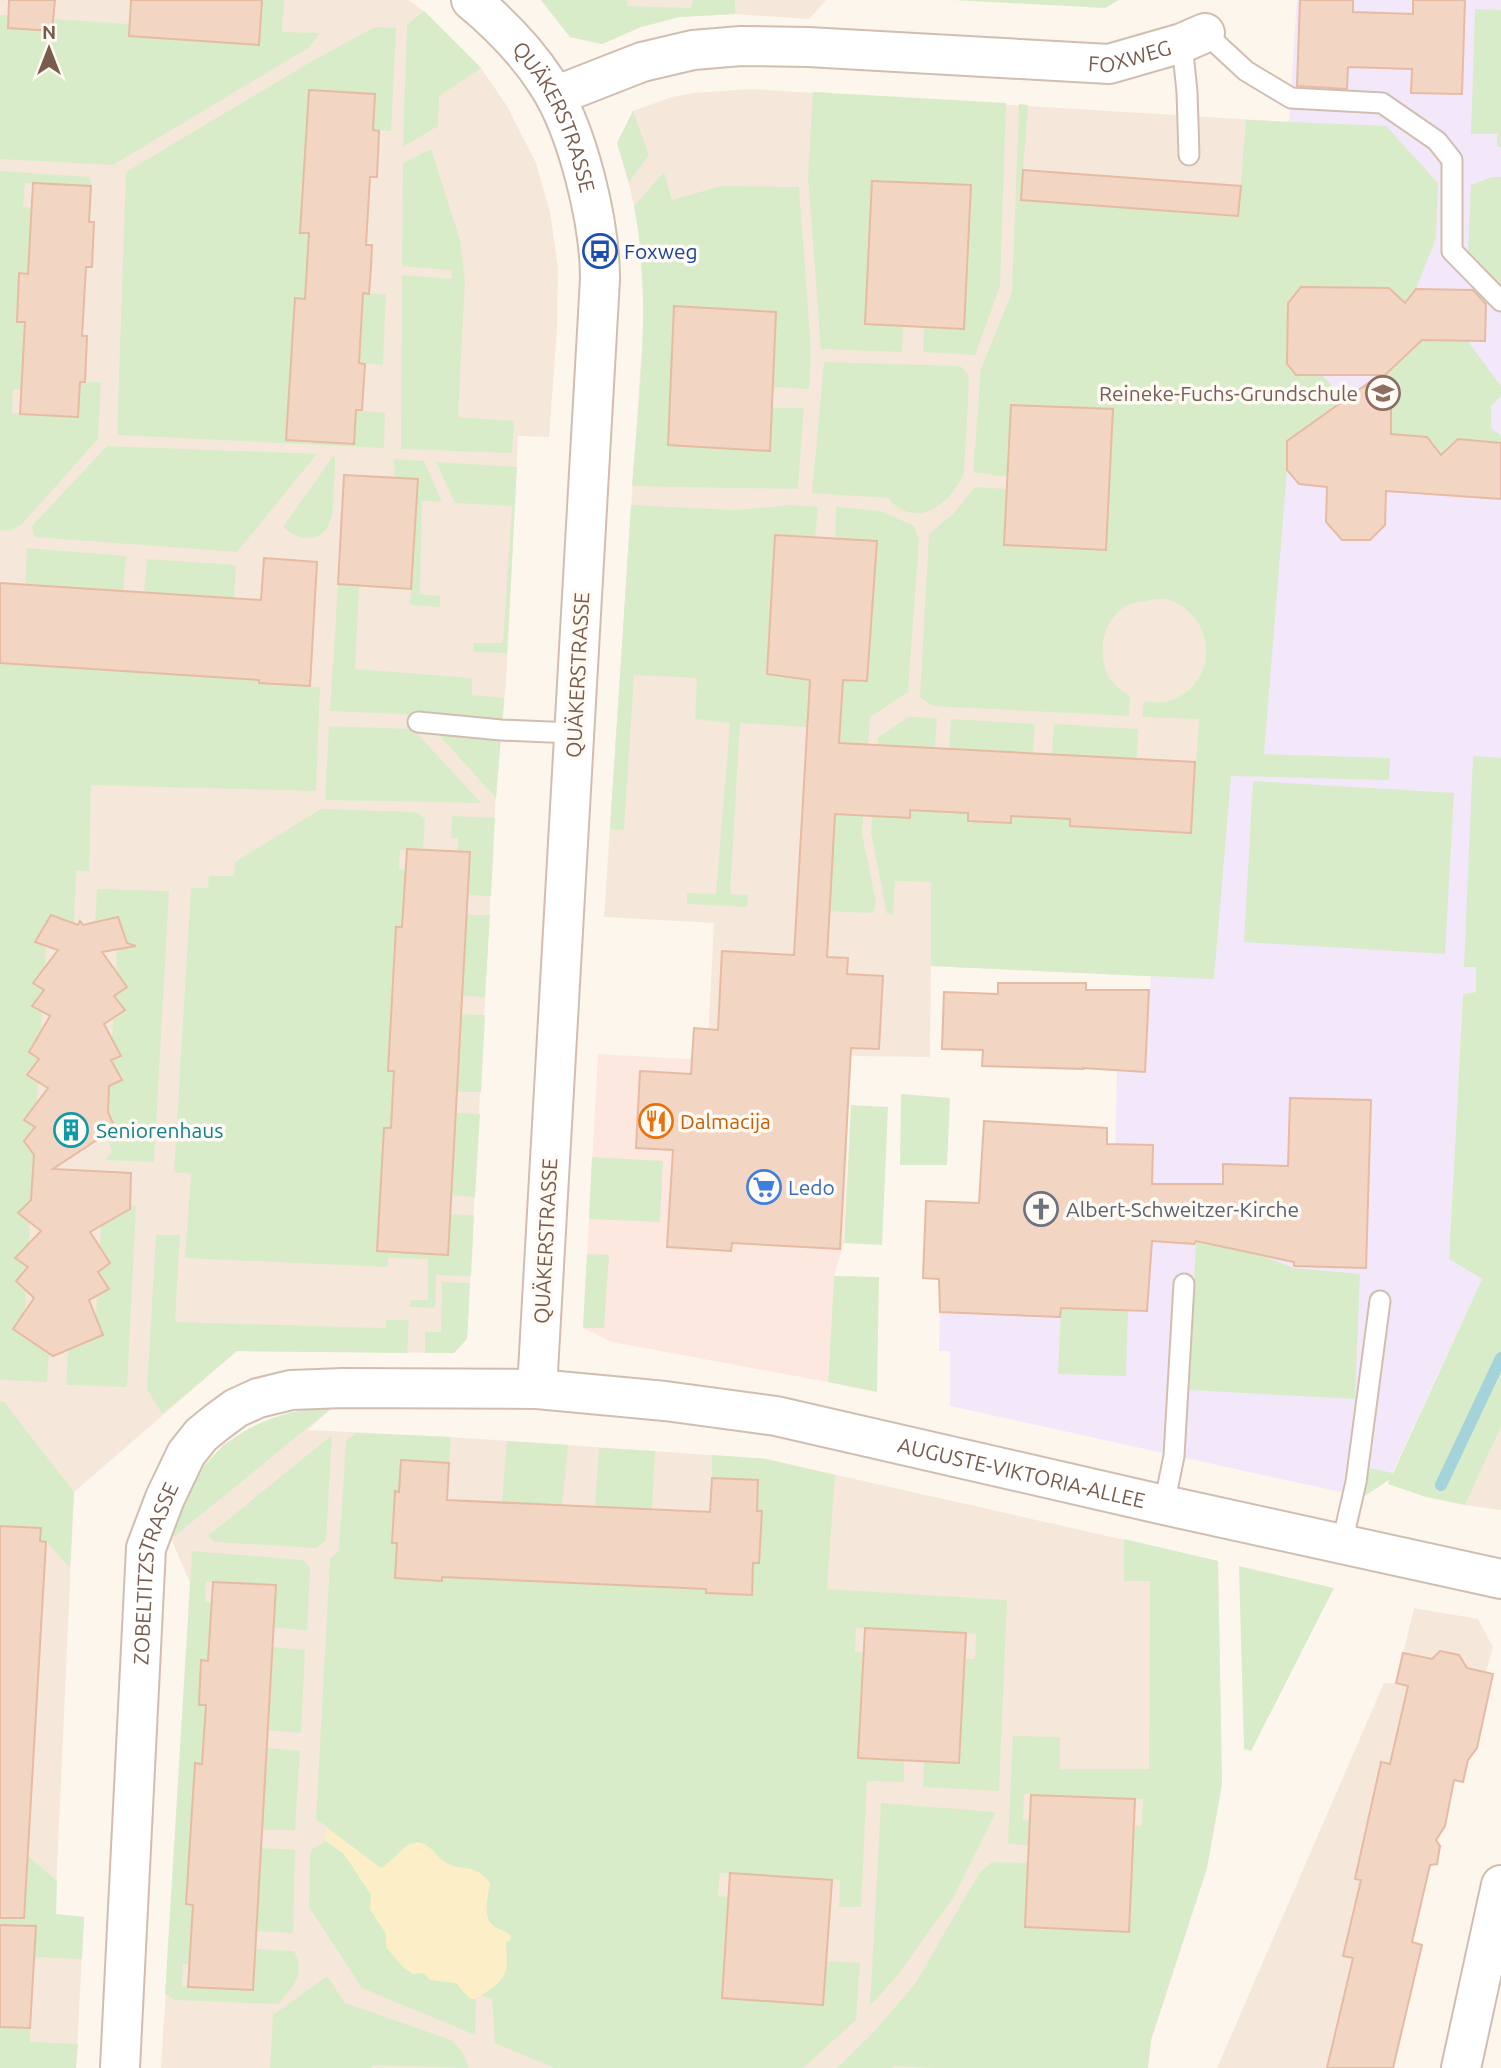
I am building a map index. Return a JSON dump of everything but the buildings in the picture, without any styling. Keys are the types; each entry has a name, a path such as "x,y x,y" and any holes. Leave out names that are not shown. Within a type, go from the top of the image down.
{"street":[{"name":"QUÄKERSTRASSE","path":"471,0 519,47 555,96 584,177 600,251 537,1389"},
{"name":"FOXWEG","path":"555,96 642,62 693,50 741,46 808,47 1109,64 1194,38"},
{"name":"AUGUSTE-VIKTORIA-ALLEE","path":"537,1389 665,1401 776,1416 1164,1506 1501,1579"},
{"name":"ZOBELTITZSTRASSE","path":"120,2068 146,1548 164,1498 186,1454 201,1436 236,1408 258,1398 290,1390 537,1389"},
{"path":"1461,2068 1501,1885"}],"lane":[{"path":"1189,155 1187,92 1194,38 1291,98 1382,103 1437,141 1451,160 1452,251 1501,301"},
{"path":"418,722 573,733"},
{"path":"1164,1506 1174,1456 1184,1284"},
{"path":"1342,1543 1356,1482 1380,1301"}],"shaded area":[{"path":"0,0 408,0 424,11 481,68 507,106 536,163 550,212 558,267 557,330 549,437 518,436 467,1339 454,1353 237,1351 74,1492 55,1914 84,1917 76,2068 0,2068"},
{"path":"541,0 826,0 809,19 735,14 680,17 641,27 602,44 570,37"},
{"path":"1297,0 1501,0 1501,898 1476,992 1463,994 1449,1259 1482,1279 1392,1473 1370,1468 1363,1497 950,1406 950,1351 939,1351 940,1312 1060,1317 1115,1152 1117,1070 1145,1072 1151,976 1213,979 1289,122"},
{"path":"751,89 1289,122 1214,979 931,966 930,1057 851,1056 850,1068 707,1058 714,923 604,917 644,315 639,233 617,143 633,111 672,97"},
{"path":"598,1054 850,1068 844,1243 834,1276 828,1382 612,1342 583,1328"},
{"path":"333,1407 308,1430 766,1459 1218,1561 1222,1784 1207,1868 1151,2040 1148,2068 161,2068 191,1585 171,1539 223,1444 267,1421 294,1412"},
{"path":"1501,1427 1501,1510 1465,1505"},
{"path":"1414,1608 1478,1619 1493,1647 1486,1672 1493,1674 1483,1718 1470,1752 1463,1782 1450,1779 1435,1841 1440,1846 1437,1862 1430,1865 1413,1942 1422,1945 1393,2068 1217,2068 1384,1683 1396,1683"}],"green space":[{"path":"262,0 284,0 282,32 320,33 308,48 113,165 0,159 0,15 8,15 8,28 52,31 53,19 129,24 129,36 173,39 231,31 231,43 259,45"},
{"path":"541,0 627,0 627,6 691,8 693,0 735,0 735,14 679,17 641,27 602,44 570,37"},
{"path":"954,0 1119,0 1105,8"},
{"path":"1475,9 1501,10 1501,147 1497,146 1497,134 1471,134"},
{"path":"424,11 481,68 439,96 438,126 403,147 407,25"},
{"path":"375,27 396,28 391,131 373,130 309,90 305,138 312,183 303,183 300,232 309,233 305,299 295,298 286,439 353,444 356,410 385,413 384,448 117,435 126,172 314,60"},
{"path":"813,92 1006,103 1000,286 975,355 923,352 924,328 964,329 971,185 872,181 865,324 903,326 902,352 821,349 808,177"},
{"path":"1019,104 1028,105 1021,200 1238,216 1246,120 1386,126 1438,183 1436,238 1416,289 1405,303 1389,288 1301,287 1288,303 1287,364 1296,375 1322,375 1338,392 1338,414 1287,470 1264,754 1390,758 1389,780 1231,776 1214,979 931,966 931,882 895,881 893,915 887,914 871,833 878,737 909,717 937,718 935,748 888,817 909,818 910,810 968,813 968,821 1011,822 1011,816 1070,819 1070,826 1113,828 1113,822 1169,825 1169,832 1191,833 1199,719 1142,717 1144,701 1165,702 1182,695 1195,684 1203,670 1205,638 1188,611 1172,601 1159,599 1132,603 1113,617 1104,637 1103,659 1106,669 1112,682 1130,697 1129,716 933,706 920,697 929,534 954,513 975,487 1007,489 1005,545 1106,550 1112,409 1072,407 1072,414 1050,407 1011,405 1007,477 973,472 981,369 1012,292"},
{"path":"633,111 649,155 629,182 617,143"},
{"path":"431,149 460,240 465,281 458,417 514,421 512,453 401,449 402,275 452,279 451,270 402,266 403,163"},
{"path":"0,171 90,177 91,186 25,183 23,207 32,208 28,274 19,273 17,322 25,322 22,389 13,389 12,413 78,417 80,382 101,382 98,439 21,525 10,531 0,530"},
{"path":"664,172 672,200 721,186 799,187 811,351 809,389 773,387 776,312 675,306 668,445 706,447 726,443 726,449 769,451 771,408 804,408 798,489 632,486 643,311 634,206"},
{"path":"1491,177 1501,177 1501,285 1468,251 1471,185"},
{"path":"363,293 386,294 383,365 359,363"},
{"path":"1422,340 1467,340 1501,386 1501,396 1491,406 1491,428 1501,436 1501,452 1497,457 1480,441 1458,439 1441,455 1427,437 1401,435 1388,448 1391,396 1379,380"},
{"path":"824,362 960,366 968,374 964,473 958,485 941,504 931,510 909,513 898,508 888,498 812,493"},
{"path":"107,446 317,454 237,552 34,537 32,526"},
{"path":"334,455 333,509 328,526 316,536 303,538 294,535 283,527"},
{"path":"394,459 424,461 442,502 422,501 420,594 440,596 440,607 410,605 418,480 395,478"},
{"path":"436,462 517,467 507,653 474,652 474,643 503,643 512,506 455,503"},
{"path":"631,505 737,510 791,505 818,507 815,539 775,536 767,674 793,678 835,540 836,507 881,511 914,526 919,540 908,692 870,717 862,834 876,902 873,913 797,910 840,729 740,723 730,894 748,895 747,907 687,904 687,893 716,894 730,723 695,719 697,678 634,675 624,830 610,829"},
{"path":"27,548 126,556 123,592 25,586"},
{"path":"147,559 236,565 234,599 144,593"},
{"path":"338,584 359,586 355,669 472,678 472,695 504,698 496,798 421,715 330,711"},
{"path":"0,660 260,670 259,683 320,687 316,791 91,785 89,871 76,871 74,924 51,915 36,942 46,946 44,990 32,1006 42,1012 41,1031 29,1052 39,1059 27,1074 38,1082 35,1127 25,1141 34,1155 31,1200 18,1213 30,1222 29,1243 15,1257 28,1267 16,1281 26,1290 25,1311 13,1329 35,1344 50,1339 47,1382 0,1380"},
{"path":"951,719 1035,724 1033,753 949,749"},
{"path":"1054,724 1138,729 1137,759 1052,754"},
{"path":"329,726 413,729 481,803 325,800"},
{"path":"1473,756 1501,758 1501,1427 1465,1505 1426,1497 1388,1484 1389,1480 1363,1497 1370,1468 1393,1473 1482,1279 1449,1259 1463,994 1476,992 1476,967 1464,967"},
{"path":"1253,781 1454,793 1445,954 1244,942"},
{"path":"321,809 416,812 425,819 423,850 400,850 399,869 406,870 402,927 396,928 388,1070 394,1071 391,1128 384,1128 377,1251 448,1255 450,1214 474,1215 471,1276 436,1275 435,1308 410,1307 411,1300 428,1300 428,1259 388,1258 388,1267 185,1258 191,1174 174,1172 191,888 208,888 209,876 234,876 235,862"},
{"path":"452,816 495,818 491,896 467,895 457,852 458,838 451,838"},
{"path":"97,889 169,891 154,1162 105,1160 112,1152 107,1134 114,1128 108,1112 109,1086 122,1080 111,1060 121,1056 112,1039 113,1018 125,1010 114,996 127,987 116,971 117,949 128,947 118,917 95,922"},
{"path":"467,915 490,915 485,997 462,996"},
{"path":"461,1014 485,1015 481,1092 457,1092"},
{"path":"901,1094 950,1098 947,1165 900,1165"},
{"path":"851,1105 888,1107 882,1245 844,1243"},
{"path":"456,1113 480,1114 475,1197 451,1195"},
{"path":"592,1157 663,1161 660,1222 589,1219"},
{"path":"102,1204 136,1206 127,1387 66,1385 69,1340 76,1347 103,1335 96,1316 97,1295 109,1289 98,1272 110,1263 100,1248"},
{"path":"156,1235 180,1235 175,1322 386,1328 386,1320 409,1320 407,1353 237,1351 162,1414 147,1389"},
{"path":"1196,1241 1263,1256 1294,1268 1360,1274 1355,1399 1189,1390"},
{"path":"587,1254 609,1255 604,1328 583,1328"},
{"path":"834,1276 879,1277 877,1392 828,1382"},
{"path":"442,1282 470,1283 467,1339 454,1353 425,1353 425,1332 441,1332"},
{"path":"1061,1308 1128,1310 1126,1376 1058,1374"},
{"path":"0,1401 4,1402 74,1492 70,1568 47,1542 40,1541 41,1528 0,1526"},
{"path":"333,1407 171,1539 179,1510 192,1484 208,1462 227,1443 250,1428 275,1417 303,1410"},
{"path":"356,1433 451,1437 449,1463 401,1461 399,1492 395,1492 392,1542 442,1568 683,1580 752,1595 753,1563 759,1563 762,1512 757,1511 758,1480 712,1478 712,1455 766,1459 835,1475 827,1589 1007,1600 999,1791 923,1787 924,1761 959,1763 965,1659 975,1659 976,1634 856,1628 855,1652 864,1653 858,1758 904,1760 904,1782 867,1781 861,1907 839,1907 840,1880 720,1873 718,1896 729,1897 722,1998 823,2005 826,1961 860,1963 856,2020 803,2068 554,2068 495,2043 492,1998 468,1994 470,1999 476,1999 475,2035 362,1988 309,1907 310,1855 312,1849 326,1841 344,1854 369,1890 367,1858 316,1819 330,1559 339,1551 346,1441"},
{"path":"332,1435 326,1540 316,1548 215,1542 208,1536"},
{"path":"507,1441 568,1445 562,1505 502,1502"},
{"path":"599,1448 655,1451 652,1509 595,1507"},
{"path":"1124,1539 1218,1561 1222,1784 1207,1868 1151,2040 1148,2068 837,2068 872,2034 915,1984 980,1872 992,1862 1028,1863 1025,1927 1129,1932 1133,1826 1142,1826 1143,1799 1024,1794 1023,1820 1029,1821 1029,1845 1008,1844 1013,1736 1060,1737 1060,1769 1149,1769 1150,1581 1124,1581"},
{"path":"192,1551 303,1560 310,1568 307,1631 273,1627 276,1585 206,1582 205,1602 212,1603 208,1661 201,1661 199,1704 206,1705 202,1764 195,1764 187,1904 193,1905 189,1964 183,1964 182,1986 252,1990 255,1949 294,1951 299,1973 294,1985 278,2004 175,2000 165,1994"},
{"path":"1239,1566 1334,1588 1251,1751 1244,1749"},
{"path":"273,1647 305,1650 301,1733 268,1730"},
{"path":"267,1748 300,1751 295,1830 262,1830"},
{"path":"881,1803 996,1812 953,1898 897,1976 870,2006"},
{"path":"261,1848 295,1850 293,1933 256,1931"},
{"path":"28,1856 57,1881 56,1914 84,1917 82,1959 35,1957 36,1926 0,1925 0,1891 22,1877 27,1877"},
{"path":"327,1976 345,2003 451,2040 462,2051 469,2068 372,2065 372,2068 270,2068 273,2015"},
{"path":"0,2027 30,2028 30,2042 78,2044 76,2068 0,2068"}],"sand":[{"path":"326,1827 381,1868 406,1846 420,1843 429,1847 448,1864 472,1869 484,1876 490,1883 486,1906 488,1918 495,1927 511,1935 506,1943 505,1972 499,1982 479,1997 470,1999 456,1983 430,1980 424,1973 413,1974 404,1968 386,1947 386,1934 370,1909 371,1895 344,1854 326,1841"}],"waterway":[{"path":"1441,1485 1501,1358"}],"place":[{"name":"Foxweg","path":"600,251"},
{"name":"Reineke-Fuchs-Grundschule","path":"1383,393"},
{"name":"Dalmacija","path":"656,1121"},
{"name":"Seniorenhaus","path":"71,1130"},
{"name":"Ledo","path":"764,1187"},
{"name":"Albert-Schweitzer-Kirche","path":"1041,1209"}]}
